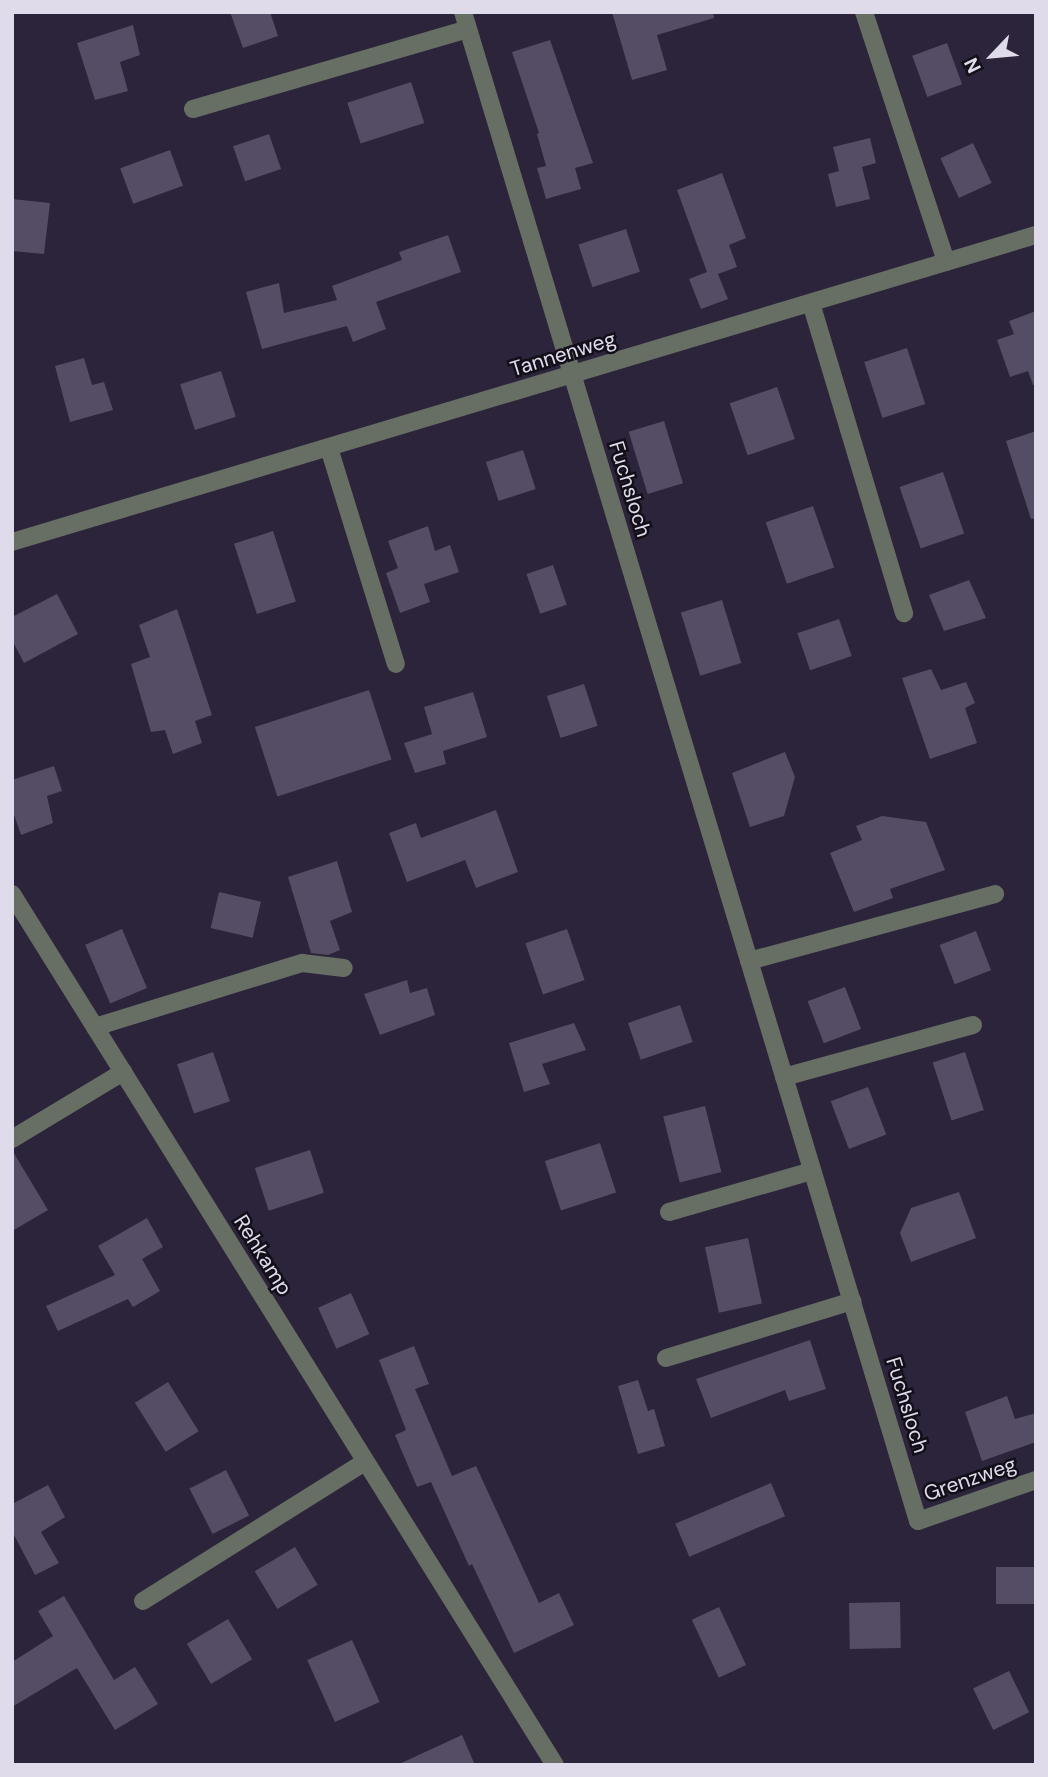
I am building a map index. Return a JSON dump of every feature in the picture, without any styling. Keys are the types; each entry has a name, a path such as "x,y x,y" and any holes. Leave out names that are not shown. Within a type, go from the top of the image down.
{"street":[{"path":"864,12 946,262"},
{"name":"Fuchsloch","path":"193,109 469,18 571,375 918,1521"},
{"name":"Tannenweg","path":"12,542 1036,234"},
{"path":"811,303 904,613"},
{"path":"328,448 397,664"},
{"name":"Rehkamp","path":"12,894 555,1765"},
{"path":"749,961 995,894"},
{"path":"95,1027 302,964 344,968"},
{"path":"784,1077 973,1025"},
{"path":"12,1139 122,1072"},
{"path":"669,1212 812,1171"},
{"path":"666,1358 852,1301"},
{"path":"143,1601 365,1462"},
{"name":"Grenzweg","path":"918,1521 1036,1480"}],"building":[{"path":"230,12 270,12 278,36 243,48"},
{"path":"612,12 713,12 714,18 657,35 667,70 632,80"},
{"path":"133,25 140,55 120,62 128,91 95,100 77,43"},
{"path":"550,40 593,163 575,168 581,189 546,199 537,168 546,166 537,134 539,133 512,52"},
{"path":"947,43 962,84 927,97 912,56"},
{"path":"411,82 424,123 361,144 347,103"},
{"path":"269,134 281,169 245,181 233,146"},
{"path":"870,138 876,163 862,167 870,199 836,207 828,174 839,171 833,147"},
{"path":"973,143 992,183 959,198 940,158"},
{"path":"170,150 183,186 133,204 120,168"},
{"path":"722,173 746,238 729,245 737,267 718,274 728,299 701,309 689,279 707,272 677,190"},
{"path":"12,199 50,203 44,254 12,251"},
{"path":"626,229 640,272 592,287 578,244"},
{"path":"448,235 461,272 376,302 386,329 353,342 347,326 262,349 246,292 279,283 284,313 337,300 332,286 402,260 399,252"},
{"path":"1036,311 1036,384 1033,385 1028,371 1010,377 997,340 1014,334 1009,321"},
{"path":"907,348 925,404 882,418 864,362"},
{"path":"84,358 92,385 104,382 113,410 70,422 55,366"},
{"path":"221,371 236,417 195,430 180,384"},
{"path":"777,387 795,439 748,455 730,403"},
{"path":"664,421 683,483 648,494 629,432"},
{"path":"1036,431 1036,518 1031,519 1006,441"},
{"path":"523,450 536,489 499,501 486,462"},
{"path":"943,472 964,533 921,548 900,487"},
{"path":"813,506 834,567 787,584 766,522"},
{"path":"428,526 435,551 450,545 459,572 424,584 430,602 400,613 386,573 398,568 388,541"},
{"path":"273,531 296,601 257,614 234,544"},
{"path":"553,565 567,605 540,614 527,574"},
{"path":"969,580 986,618 944,631 929,595"},
{"path":"57,594 78,634 24,663 12,640 12,617"},
{"path":"722,600 741,663 700,676 681,613"},
{"path":"177,609 212,715 195,721 202,743 173,754 165,730 151,732 131,664 150,657 139,625"},
{"path":"839,619 852,656 810,670 797,633"},
{"path":"931,669 941,690 966,682 975,703 965,708 977,743 930,759 902,678"},
{"path":"584,684 598,726 561,738 547,696"},
{"path":"369,690 392,759 277,797 255,727"},
{"path":"473,692 487,737 443,751 446,764 415,773 404,743 432,734 424,707"},
{"path":"785,752 795,777 784,816 750,827 732,773"},
{"path":"54,766 62,791 47,796 53,823 21,835 12,809 12,780"},
{"path":"496,810 518,872 476,888 465,860 407,882 389,833 416,823 421,838"},
{"path":"882,816 926,822 945,870 890,889 893,898 854,912 830,853 862,840 856,826"},
{"path":"337,861 352,912 330,921 340,950 328,955 311,953 288,877"},
{"path":"219,892 261,902 253,938 211,928"},
{"path":"122,929 147,988 110,1004 85,945"},
{"path":"567,929 585,980 543,994 525,943"},
{"path":"976,931 991,970 955,984 940,945"},
{"path":"407,980 410,993 427,988 435,1015 380,1035 364,994"},
{"path":"845,987 861,1029 824,1043 808,1001"},
{"path":"680,1005 693,1042 641,1060 628,1023"},
{"path":"574,1023 586,1050 542,1064 550,1084 524,1092 509,1043"},
{"path":"213,1052 230,1101 194,1114 177,1064"},
{"path":"965,1052 984,1110 952,1121 933,1063"},
{"path":"868,1087 886,1135 849,1149 831,1101"},
{"path":"705,1106 721,1172 680,1182 663,1116"},
{"path":"600,1143 616,1192 561,1210 545,1161"},
{"path":"12,1150 48,1210 12,1231"},
{"path":"310,1150 324,1193 269,1211 255,1168"},
{"path":"959,1192 976,1238 911,1262 900,1233 911,1208"},
{"path":"147,1218 163,1247 142,1259 160,1291 133,1307 128,1299 58,1331 46,1306 115,1275 98,1246"},
{"path":"748,1238 762,1304 719,1313 705,1247"},
{"path":"351,1293 369,1334 336,1349 318,1308"},
{"path":"810,1340 826,1389 789,1401 785,1390 711,1418 696,1379"},
{"path":"414,1346 429,1384 415,1389 452,1476 476,1466 539,1603 559,1593 574,1625 514,1653 472,1564 469,1566 431,1482 417,1487 395,1435 406,1430 379,1360"},
{"path":"638,1380 648,1411 654,1409 665,1446 638,1454 618,1386"},
{"path":"168,1382 199,1431 166,1452 135,1403"},
{"path":"1007,1396 1015,1419 1036,1413 1036,1442 982,1461 965,1412"},
{"path":"226,1470 249,1515 213,1534 189,1489"},
{"path":"771,1483 785,1516 689,1557 675,1524"},
{"path":"48,1485 65,1517 41,1532 59,1563 35,1575 12,1531 12,1504"},
{"path":"295,1547 318,1585 277,1609 255,1571"},
{"path":"996,1567 1036,1567 1036,1604 996,1604"},
{"path":"64,1596 114,1680 135,1667 158,1704 115,1730 77,1668 12,1707 12,1662 53,1636 38,1611"},
{"path":"900,1602 901,1648 850,1649 849,1603"},
{"path":"719,1607 746,1665 719,1678 692,1620"},
{"path":"228,1619 252,1659 211,1684 187,1644"},
{"path":"352,1640 380,1702 335,1722 307,1660"},
{"path":"1009,1671 1029,1712 993,1730 973,1689"},
{"path":"462,1735 475,1765 397,1765"}]}
